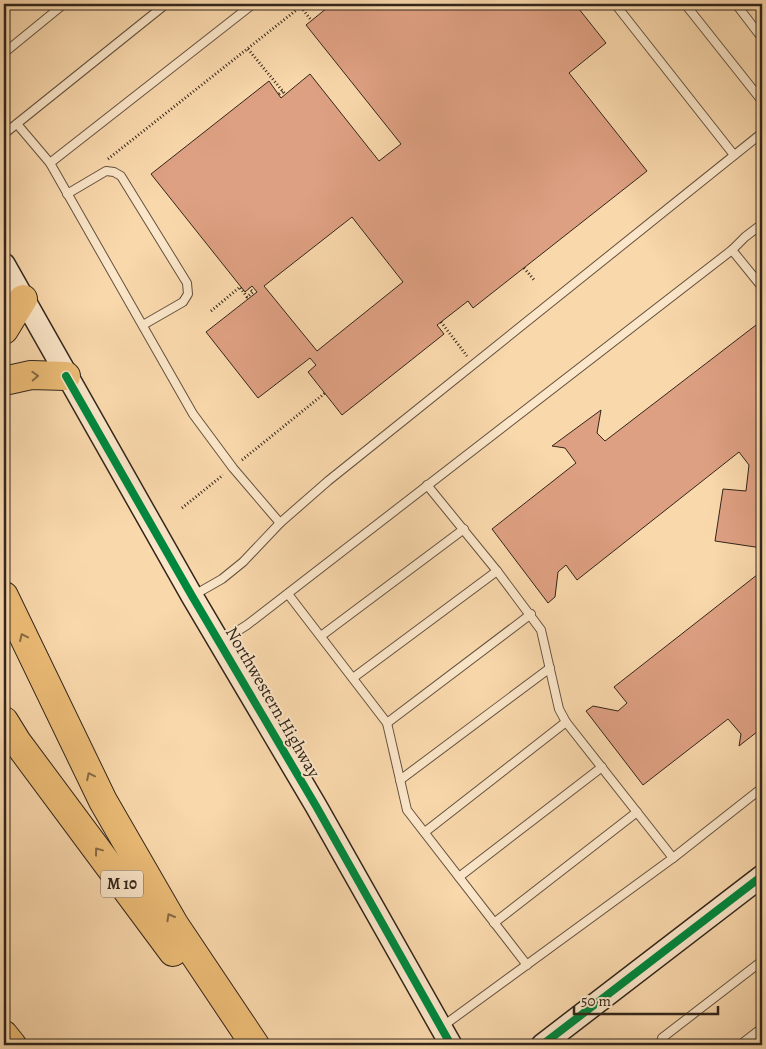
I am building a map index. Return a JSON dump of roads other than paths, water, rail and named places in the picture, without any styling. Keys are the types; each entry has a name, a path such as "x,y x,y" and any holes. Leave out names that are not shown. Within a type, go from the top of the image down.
{"highway":[{"path":"4,330 23,299"},
{"path":"4,381 31,375 66,376"},
{"path":"4,596 103,801 174,924 255,1045"},
{"name":"M 10","path":"4,721 17,742 242,1045"},
{"path":"4,1035 12,1045"}],"street":[{"name":"Northwestern Highway","path":"4,264 66,376 192,596 316,806 446,1036"},
{"path":"542,1045 762,876"}],"lane":[{"path":"4,53 64,4"},
{"path":"4,134 166,4"},
{"path":"50,163 253,4"},
{"path":"615,4 734,155"},
{"path":"684,4 762,101"},
{"path":"736,4 762,38"},
{"path":"17,124 50,163 193,414 233,468 280,523"},
{"path":"192,596 222,579 243,562 280,523 328,481 762,133"},
{"path":"67,194 106,171 114,172 121,176 187,283 188,294 183,302 143,325"},
{"path":"220,642 247,625 288,594 732,250 745,236 762,224"},
{"path":"732,250 762,287"},
{"path":"427,485 531,614 541,630 559,709 566,722 673,858"},
{"path":"321,636 464,529"},
{"path":"353,678 498,571"},
{"path":"288,594 387,723 407,810 527,965"},
{"path":"387,723 531,614"},
{"path":"400,780 550,668"},
{"path":"424,832 566,722"},
{"path":"458,877 602,767"},
{"path":"446,1036 527,965 673,858 762,788"},
{"path":"494,923 637,812"},
{"path":"661,1045 662,1038 762,961"},
{"path":"740,1045 762,1028"}]}
